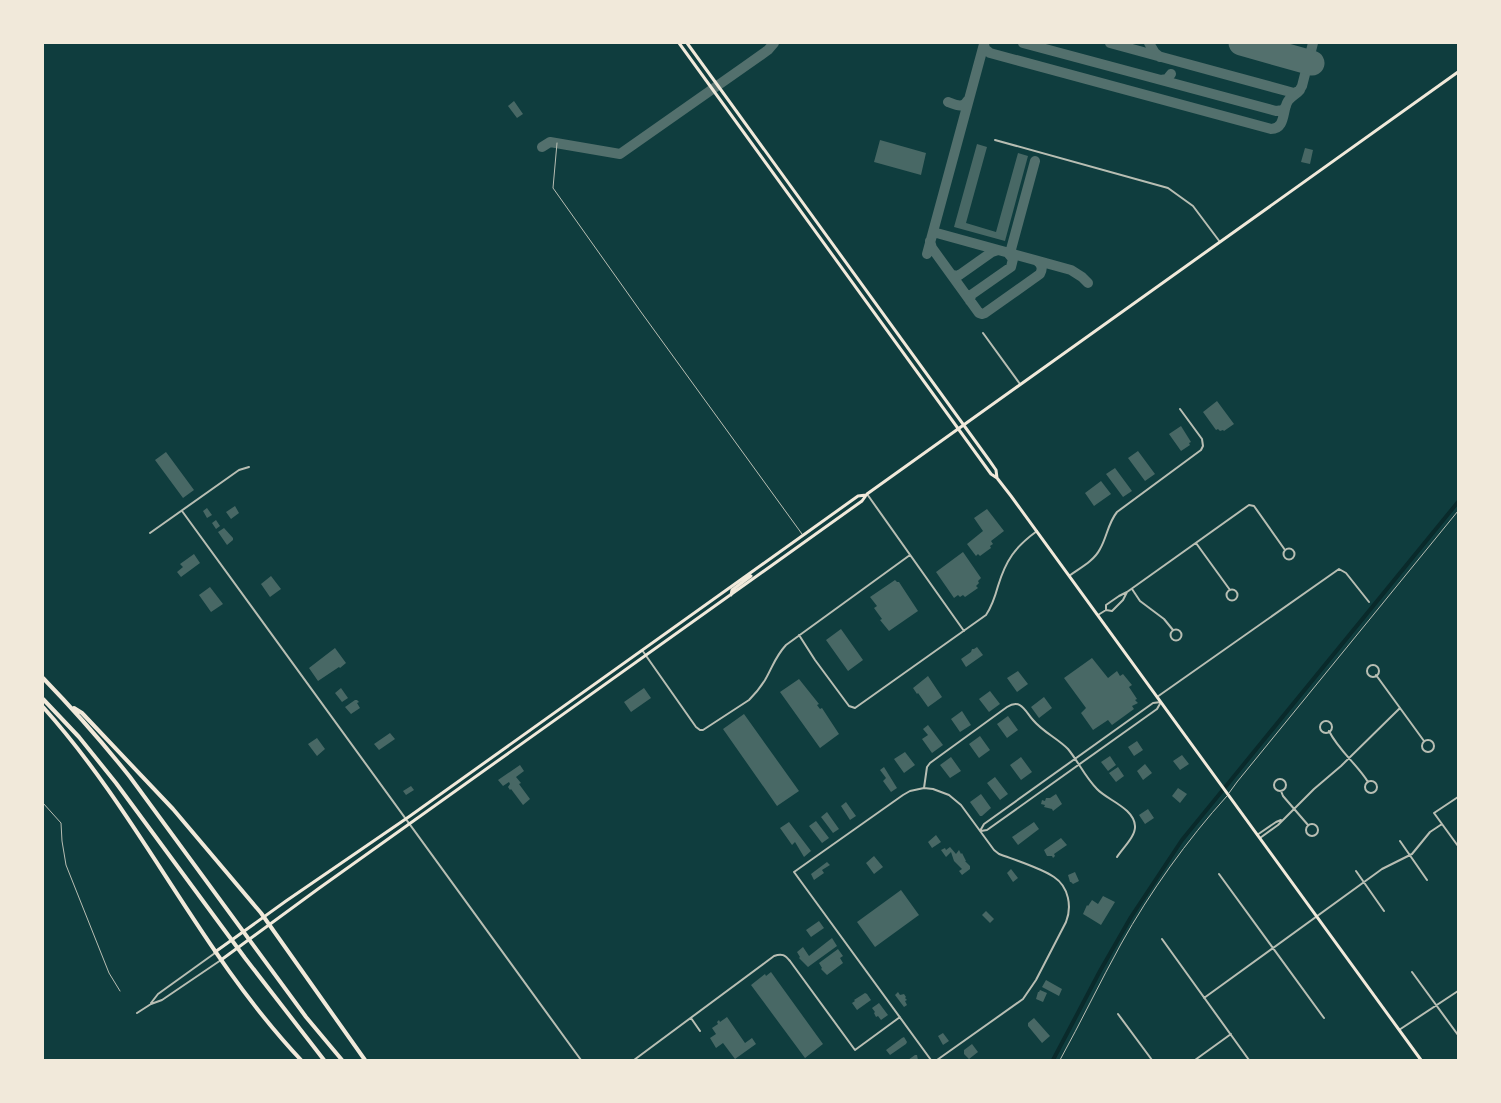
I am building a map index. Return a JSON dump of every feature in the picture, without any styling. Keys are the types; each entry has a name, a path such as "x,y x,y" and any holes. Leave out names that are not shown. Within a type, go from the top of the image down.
{"highway":[{"path":"43,678 106,747 130,777 306,1017 342,1060"},
{"path":"43,699 79,737 116,783 245,958 324,1060"},
{"path":"68,704 82,713 173,809 264,917 365,1060"},
{"path":"43,707 72,741 113,796 215,952 268,1022 301,1060"}],"main road":[{"path":"679,43 991,474 997,478 1037,531 1421,1060"},
{"path":"687,43 993,465 996,470 997,478"},
{"path":"215,952 406,819 858,496 866,494 959,429 1458,72"},
{"path":"859,291 864,288"},
{"path":"221,960 318,889 807,541 862,501 866,494"},
{"path":"731,595 732,590 756,570"}],"street":[{"path":"995,140 1168,188 1193,206 1220,242"},
{"path":"983,333 1021,385"},
{"path":"1069,576 1095,557 1100,550 1110,521 1117,512 1197,454 1204,446 1202,439 1180,409"},
{"path":"150,533 239,470 249,467"},
{"path":"866,494 964,631"},
{"path":"1098,616 1106,610 1106,605 1132,589 1249,505 1254,506 1286,550"},
{"path":"182,511 581,1060"},
{"path":"799,635 815,660 852,708 855,708 981,619 989,611 993,603 1003,571 1010,557 1023,541 1037,531"},
{"path":"1196,543 1230,590"},
{"path":"1290,549 1295,554 1292,559 1289,560 1284,557 1283,554 1286,550 1290,549"},
{"path":"642,650 696,727 703,730 749,700 766,679 779,652 799,635 910,555"},
{"path":"1157,696 1339,569 1346,573 1369,602"},
{"path":"1132,589 1140,600 1164,619 1173,630"},
{"path":"1234,589 1238,593 1236,600 1230,600 1228,598 1227,593 1230,590 1234,589"},
{"path":"1106,610 1112,611 1123,600 1127,592"},
{"path":"1177,629 1180,631 1182,635 1179,640 1171,638 1171,633 1173,630 1177,629"},
{"path":"1374,665 1378,667 1376,675 1371,676 1368,674 1367,669 1369,666 1374,665"},
{"path":"1376,675 1424,741"},
{"path":"980,831 984,824 1153,703 1161,702"},
{"path":"980,831 987,830 1157,709 1161,702"},
{"path":"924,788 927,767 930,763 1012,704 1022,706 1036,723 1061,742 1098,790 1121,806 1132,819 1136,827 1132,836 1117,857"},
{"path":"1260,838 1278,825 1400,708"},
{"path":"1329,732 1332,727 1331,723 1328,721 1322,722 1320,725 1321,730 1324,732 1329,732 1368,782 1373,782 1376,784 1377,788 1374,793 1368,792 1366,789 1365,786 1368,782"},
{"path":"1428,740 1433,743 1434,747 1430,751 1426,752 1423,750 1422,744 1424,741 1428,740"},
{"path":"1281,791 1284,789 1286,784 1284,780 1280,779 1275,781 1275,789 1281,791 1283,796 1308,825"},
{"path":"931,1060 794,872 903,795 910,791 924,788 942,792 956,799 994,850 999,854 1055,878 1060,883 1067,897 1069,910 1066,922 1029,991 1016,1004 937,1060"},
{"path":"1458,797 1434,813 1458,846"},
{"path":"1021,798 1025,803"},
{"path":"1257,835 1283,819"},
{"path":"1314,824 1317,826 1318,832 1315,835 1308,833 1306,828 1308,825 1314,824"},
{"path":"1204,998 1382,869 1410,855 1430,832 1442,824"},
{"path":"1400,841 1427,880"},
{"path":"1356,871 1384,911"},
{"path":"1219,874 1324,1018"},
{"path":"1162,940 1250,1060"},
{"path":"151,1004 158,994 215,952"},
{"path":"634,1060 774,956 781,954 785,955 790,961 855,1050 900,1018"},
{"path":"137,1013 151,1004 162,1000 221,960"},
{"path":"1412,972 1458,1035"},
{"path":"1399,1030 1458,991"},
{"path":"1118,1014 1152,1060"},
{"path":"691,1018 700,1031"},
{"path":"1195,1060 1231,1034"}],"lane":[{"path":"557,143 553,188 807,541"},
{"path":"1060,1060 1121,944 1163,877 1242,776 1458,511"},
{"path":"43,803 62,823 62,841 66,865 109,973 120,991"}],"building":[{"path":"514,101 523,114 517,118 508,106"},
{"path":"880,140 926,153 921,175 874,162"},
{"path":"977,144 987,147 966,223 996,232 1018,153 1028,156 1005,241 954,227"},
{"path":"1305,148 1313,150 1310,164 1301,162"},
{"path":"1217,401 1234,424 1224,431 1220,431 1218,429 1216,430 1203,412"},
{"path":"1181,426 1191,442 1189,443 1190,445 1181,451 1169,434"},
{"path":"1138,451 1155,474 1145,481 1128,458"},
{"path":"166,452 194,490 183,498 155,460"},
{"path":"1115,468 1132,491 1123,497 1106,474"},
{"path":"1101,481 1111,494 1094,506 1085,493"},
{"path":"235,506 239,513 231,519 226,512"},
{"path":"207,508 212,515 207,518 203,511"},
{"path":"987,509 1004,531 991,541 993,544 990,546 991,548 980,556 978,554 976,556 967,544 983,531 974,518"},
{"path":"216,520 220,526 216,529 212,523"},
{"path":"224,528 233,538 233,540 227,545 218,532"},
{"path":"963,552 981,578 976,586 978,588 965,597 963,595 960,597 958,595 954,598 936,572"},
{"path":"194,554 200,563 181,577 177,572 183,567 180,564"},
{"path":"271,576 281,589 270,597 261,584"},
{"path":"895,580 899,582 918,611 889,631 880,620 882,619 874,608 877,606 870,597"},
{"path":"210,587 223,604 211,612 199,595"},
{"path":"841,629 863,660 848,671 826,640"},
{"path":"977,647 983,655 966,667 961,659 971,652 972,649"},
{"path":"335,648 346,663 318,681 309,668"},
{"path":"1092,658 1108,678 1117,671 1120,676 1123,674 1132,685 1129,687 1138,703 1132,706 1134,709 1112,725 1108,720 1093,730 1081,713 1086,708 1064,678"},
{"path":"1018,671 1028,684 1017,692 1007,678"},
{"path":"928,676 942,697 928,707 913,688"},
{"path":"799,679 819,704 817,705 820,709 822,708 839,734 820,748 780,692"},
{"path":"341,688 348,698 342,702 335,693"},
{"path":"644,688 651,698 631,712 624,702"},
{"path":"990,691 1000,704 989,712 979,699"},
{"path":"1044,697 1052,708 1039,718 1031,707"},
{"path":"355,700 359,702 357,703 360,708 351,714 345,707"},
{"path":"962,711 971,725 960,732 951,719"},
{"path":"744,714 799,791 777,806 723,729"},
{"path":"1008,716 1018,730 1007,738 997,724"},
{"path":"928,725 943,745 932,753 922,739 928,735 923,729"},
{"path":"390,733 395,739 379,750 374,744"},
{"path":"980,736 990,750 979,758 969,744"},
{"path":"317,738 325,749 317,756 308,744"},
{"path":"1137,741 1143,750 1134,756 1128,747"},
{"path":"905,752 915,765 904,773 894,759"},
{"path":"1182,755 1189,764 1180,770 1173,761"},
{"path":"1110,756 1116,765 1108,771 1101,762"},
{"path":"951,757 961,771 950,778 940,765"},
{"path":"1021,757 1032,772 1021,780 1010,765"},
{"path":"1145,764 1152,773 1143,780 1137,771"},
{"path":"520,765 524,771 516,777 521,783 519,784 530,799 523,805 508,787 510,784 509,782 503,786 498,780"},
{"path":"884,767 897,788 891,792 883,781 886,778 880,770"},
{"path":"1118,767 1124,776 1116,782 1109,773"},
{"path":"995,777 1008,794 1000,800 987,783"},
{"path":"411,786 414,790 406,795 403,791"},
{"path":"1178,788 1187,794 1180,803 1172,796"},
{"path":"981,794 991,808 980,816 970,802"},
{"path":"1056,794 1062,804 1053,811 1052,809 1044,807 1045,805 1041,804 1042,800 1045,801 1046,798 1050,798"},
{"path":"846,802 856,816 850,820 841,806"},
{"path":"1148,809 1154,818 1145,824 1139,815"},
{"path":"827,812 839,829 833,833 821,817"},
{"path":"816,821 829,838 822,843 809,826"},
{"path":"789,822 811,851 804,857 795,842 792,845 780,828"},
{"path":"1034,822 1039,829 1018,845 1012,837"},
{"path":"936,835 941,842 932,848 928,842"},
{"path":"1061,838 1067,845 1054,854 1055,856 1053,858 1052,856 1047,856 1044,850"},
{"path":"950,847 956,854 959,850 965,861 970,866 970,869 962,875 959,871 962,869 954,861 951,852 946,857 941,850 945,848 946,850"},
{"path":"874,856 883,867 874,874 866,863"},
{"path":"827,862 830,865 822,870 824,873 814,880 811,874"},
{"path":"1011,869 1018,878 1013,882 1007,873"},
{"path":"1075,872 1079,881 1073,884 1070,882 1068,875"},
{"path":"901,890 919,915 875,947 857,922"},
{"path":"1103,896 1115,902 1101,925 1083,914 1087,905 1088,906 1092,900 1098,904"},
{"path":"986,911 994,919 990,923 982,915"},
{"path":"819,921 824,928 811,937 806,930"},
{"path":"832,938 837,946 808,967 799,958 800,957 797,952 803,947 809,956"},
{"path":"838,949 843,956 840,958 843,963 827,975 821,969 822,968 819,963"},
{"path":"771,972 823,1044 805,1058 751,985 765,974 766,976"},
{"path":"1046,980 1062,989 1059,996 1042,987"},
{"path":"1040,990 1047,993 1043,1002 1036,999"},
{"path":"898,992 900,995 904,994 906,997 905,998 907,1000 905,1001 907,1005 904,1007 895,995"},
{"path":"865,993 871,1000 857,1010 852,1003"},
{"path":"879,1003 888,1015 881,1020 878,1016 876,1017 872,1008"},
{"path":"727,1017 745,1043 752,1038 756,1044 735,1059 723,1043 716,1048 710,1038 716,1034 712,1028 718,1024 717,1022 719,1020 720,1022"},
{"path":"1034,1018 1050,1036 1042,1043 1028,1026 1028,1023"},
{"path":"943,1033 949,1041 943,1045 938,1036"},
{"path":"904,1037 907,1042 906,1044 890,1055 886,1050"},
{"path":"972,1044 978,1052 969,1059 964,1054 964,1050"},
{"path":"915,1055 917,1055 918,1060 908,1060"}],"waterway":[{"path":"1053,1060 1100,971 1131,917 1182,840 1458,502"}],"taxiway":[{"path":"542,147 550,142 620,154 768,50 774,43"},
{"path":"1023,43 1161,80 1167,79 1171,74"},
{"path":"1110,43 1294,93 1299,91 1302,86 1313,43"},
{"path":"1149,43 1155,53 1160,57"},
{"path":"984,44 985,49 990,53 1271,129 1279,126 1288,101 1300,90"},
{"path":"927,254 984,44"},
{"path":"1161,80 1276,111 1283,110 1286,106"},
{"path":"948,102 957,105 964,105 968,100"},
{"path":"1010,253 1035,161"},
{"path":"933,232 1071,270 1088,283"},
{"path":"930,241 932,248 979,313 982,314 1040,274 1042,267 1037,261"},
{"path":"952,275 958,276 992,252 998,250"},
{"path":"970,301 971,295 1011,267 1013,259 1008,253"}],"runway":[{"path":"1241,43 1312,63"}]}
